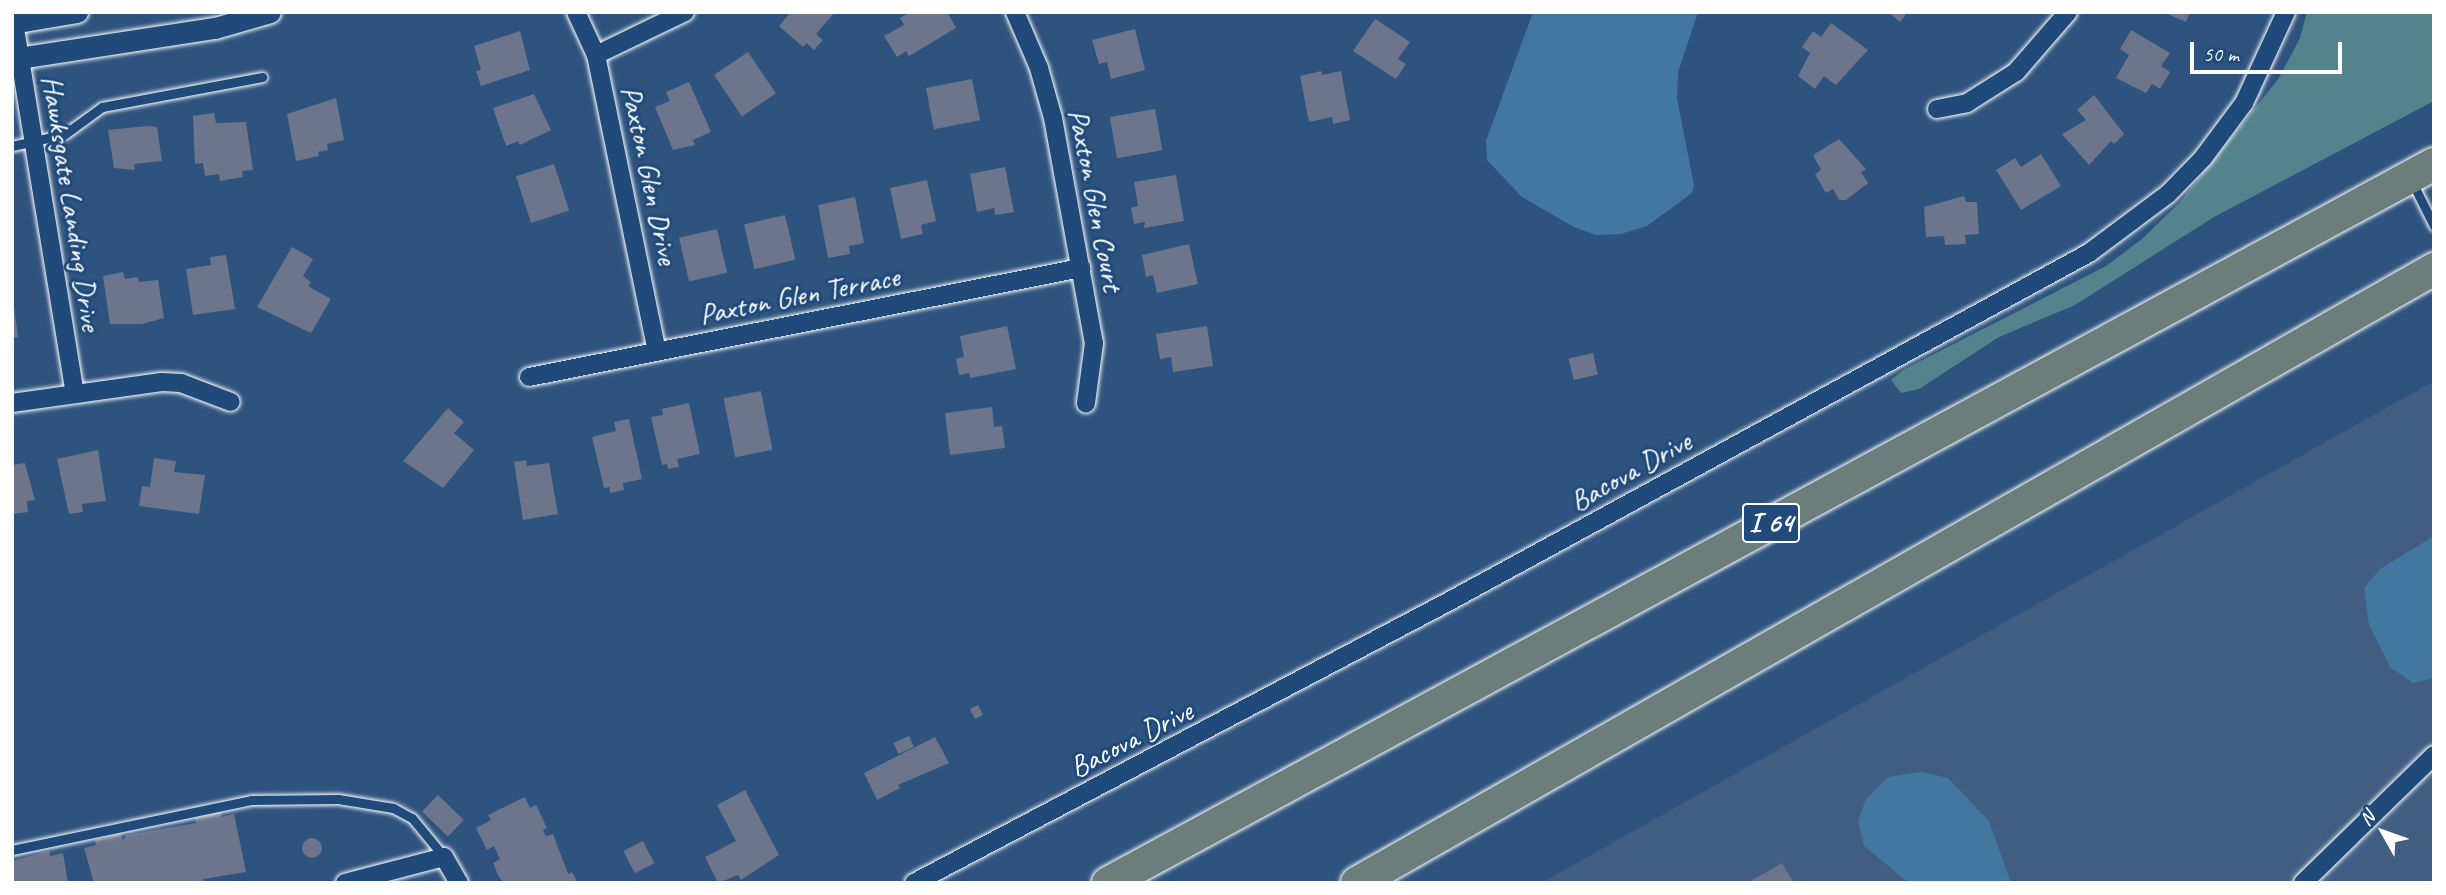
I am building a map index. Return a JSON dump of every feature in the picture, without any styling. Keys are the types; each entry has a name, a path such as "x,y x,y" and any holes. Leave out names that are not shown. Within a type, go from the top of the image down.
{"highway":[{"name":"I 64","path":"1108,883 2422,171"},
{"path":"1357,883 2434,269"}],"street":[{"path":"13,23 77,12"},
{"path":"16,59 215,28 270,12"},
{"name":"Paxton Glen Drive","path":"576,12 596,55 657,352"},
{"path":"596,55 685,12"},
{"name":"Paxton Glen Court","path":"1015,12 1040,68 1053,118 1081,268 1094,342 1086,403"},
{"path":"1937,109 1967,103 2009,78 2035,55 2068,12"},
{"name":"Bacova Drive","path":"914,883 1386,636 2089,253 2141,217 2203,158 2249,94 2286,12"},
{"name":"Hawksgate Landing Drive","path":"13,23 16,59 35,144 75,393"},
{"name":"Paxton Glen Terrace","path":"528,377 1081,268"},
{"path":"12,403 162,382 181,383 231,402"},
{"path":"2302,883 2434,755"},
{"path":"345,883 444,857 459,883"}],"lane":[{"path":"12,146 35,144 65,134 102,107 262,77"},
{"path":"2422,171 2434,226"},
{"path":"12,850 251,800 338,799 393,808 412,818 444,857"}],"shaded area":[{"path":"1533,12 1698,12 1678,72 1677,99 1694,185 1692,193 1647,226 1621,234 1596,235 1574,227 1522,197 1487,160 1486,141"},
{"path":"2434,381 2434,883 1541,883"},
{"path":"2434,536 2434,678 2413,683 2390,667 2369,625 2364,588 2380,569"},
{"path":"1921,772 1948,778 1989,821 2011,883 1909,883 1864,846 1858,821 1866,799 1888,777"}],"green space":[{"path":"2307,12 2434,12 2434,101 2214,217 2075,305 1999,337 1919,389 1901,393 1891,380 1903,370 2106,266 2142,239 2179,203 2279,78 2300,38"}],"building":[{"path":"791,12 835,12 816,34 823,40 814,50 807,43 803,47 779,26"},
{"path":"910,12 947,12 956,28 909,56 906,51 897,57 884,36 904,25 900,18"},
{"path":"1888,12 1908,12 1900,22"},
{"path":"2163,12 2190,12 2186,22"},
{"path":"1375,19 1410,42 1398,59 1406,64 1396,79 1353,51"},
{"path":"1831,23 1868,50 1836,85 1824,76 1815,89 1798,76 1810,53 1802,47 1813,31 1821,37"},
{"path":"1135,29 1145,70 1111,79 1107,62 1099,64 1092,40"},
{"path":"2131,30 2170,53 2161,66 2170,72 2160,89 2152,84 2146,93 2116,78 2129,55 2120,49"},
{"path":"520,31 530,70 481,86 476,71 481,70 474,46"},
{"path":"748,52 776,93 742,116 714,75"},
{"path":"1321,71 1322,75 1341,71 1350,120 1333,124 1332,117 1309,122 1300,76"},
{"path":"972,79 980,120 934,129 926,88"},
{"path":"689,82 711,132 693,140 695,145 673,150 655,107 670,101 666,92"},
{"path":"534,94 551,130 520,145 518,141 506,146 493,108"},
{"path":"2094,95 2124,134 2114,144 2111,141 2089,165 2062,134 2086,120 2077,110"},
{"path":"336,98 344,140 327,144 328,150 318,152 319,156 296,161 287,114"},
{"path":"1155,109 1162,150 1117,158 1110,117"},
{"path":"214,113 216,123 246,122 253,170 242,171 243,177 220,181 219,174 205,176 203,163 195,164 193,116"},
{"path":"157,127 162,161 134,164 135,170 114,168 108,130"},
{"path":"1839,139 1866,169 1861,172 1868,183 1846,200 1839,200 1833,189 1826,193 1815,174 1821,170 1813,155"},
{"path":"2041,154 2061,186 2021,210 1996,170 2015,158 2021,167"},
{"path":"554,164 569,211 531,223 516,176"},
{"path":"1005,167 1014,212 995,215 994,208 977,212 970,174"},
{"path":"1176,175 1184,221 1144,228 1145,222 1134,224 1131,208 1138,206 1134,182"},
{"path":"927,180 936,221 921,225 923,234 901,239 890,188"},
{"path":"1964,196 1966,202 1977,202 1979,234 1965,235 1966,244 1945,245 1944,236 1926,237 1924,207"},
{"path":"855,197 864,243 849,246 850,254 828,258 818,205"},
{"path":"785,215 795,260 754,269 744,224"},
{"path":"717,229 727,273 689,282 679,238"},
{"path":"1189,244 1198,284 1157,293 1153,275 1146,277 1142,255"},
{"path":"292,247 313,259 303,276 311,282 308,286 331,299 311,333 257,307"},
{"path":"226,255 235,309 193,315 186,269 211,265 210,257"},
{"path":"123,272 125,279 138,277 139,282 158,280 164,318 142,324 110,324 103,276"},
{"path":"14,307 18,337 12,338 12,308"},
{"path":"1007,326 1016,369 970,378 969,373 959,375 956,359 964,357 960,336"},
{"path":"1207,326 1213,366 1173,372 1171,357 1160,359 1156,334"},
{"path":"1593,353 1598,374 1574,380 1569,359"},
{"path":"761,391 772,450 735,457 724,398"},
{"path":"689,403 700,454 677,459 679,467 668,469 667,464 662,465 651,417 663,415 662,409"},
{"path":"992,407 994,427 1002,426 1005,448 950,455 945,413"},
{"path":"448,408 464,422 454,433 474,450 443,488 403,461"},
{"path":"629,419 642,479 623,483 624,490 610,493 610,487 604,488 592,437 616,431 614,422"},
{"path":"98,450 106,501 82,504 83,512 69,514 57,459"},
{"path":"154,458 176,461 174,472 205,475 199,514 139,506 142,486 150,487"},
{"path":"526,460 527,466 549,463 558,514 523,520 514,462"},
{"path":"25,463 35,500 27,501 28,512 14,514 12,465"},
{"path":"978,705 983,715 975,719 970,709"},
{"path":"909,736 914,747 898,754 893,743"},
{"path":"935,737 949,763 898,785 900,788 877,800 864,773"},
{"path":"745,790 779,855 741,880 738,875 718,883 705,857 736,841 717,805"},
{"path":"438,795 464,820 448,837 422,812"},
{"path":"525,797 530,808 536,805 547,828 543,830 546,836 553,834 568,874 572,872 578,883 504,883 499,877 493,863 500,859 494,846 487,850 476,828 491,820 488,815"},
{"path":"221,812 222,817 234,814 246,872 203,879 204,883 94,883 84,848 96,845 95,840 121,834 123,840 127,835 196,823 195,818"},
{"path":"312,838 319,841 322,848 319,855 312,858 305,855 302,848 305,841"},
{"path":"643,841 654,863 635,873 623,851"},
{"path":"49,851 50,856 63,853 68,883 12,883 12,861"},
{"path":"1782,863 1794,883 1747,883"}]}
